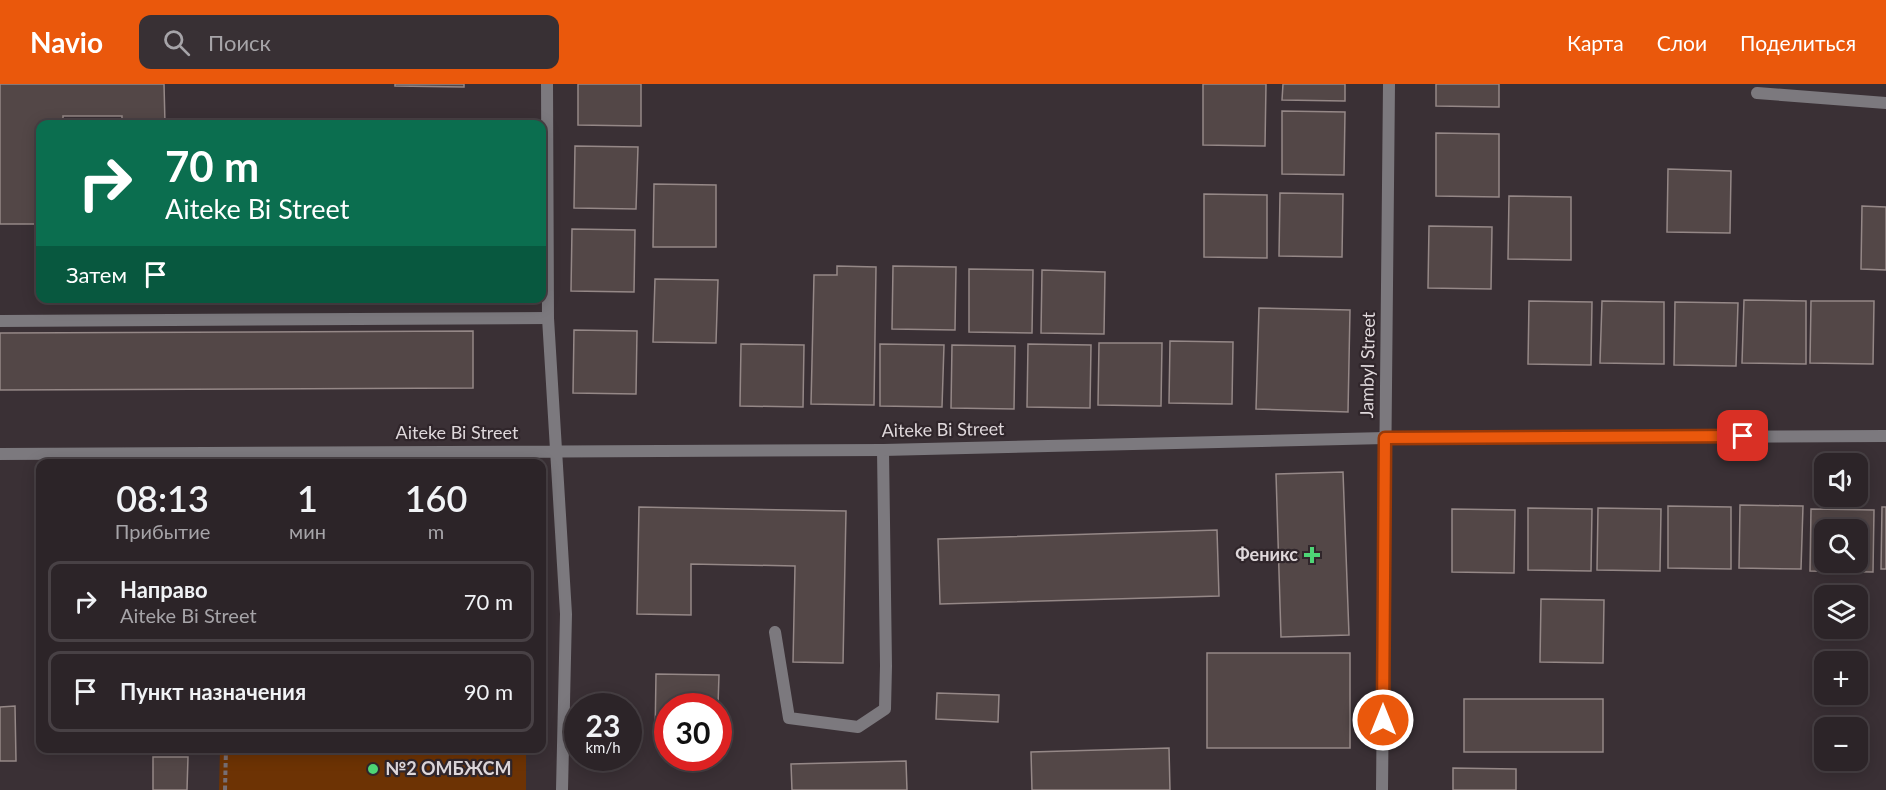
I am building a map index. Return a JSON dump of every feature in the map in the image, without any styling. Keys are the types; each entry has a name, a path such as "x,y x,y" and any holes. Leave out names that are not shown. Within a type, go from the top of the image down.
{"street":[{"path":"547,84 548,318 566,614 562,790"},
{"name":"Jambyl Street","path":"1382,790 1389,84"},
{"path":"1757,93 1886,103"},
{"path":"0,321 548,318"},
{"name":"Aiteke Bi Street","path":"0,454 883,450 1385,438 1886,436"},
{"path":"775,632 789,718 858,727 885,709 883,450"}],"path":[{"path":"225,790 226,753"}],"shaded area":[{"name":"№2 ОМБЖСМ","path":"220,753 526,753 526,790 219,790"}],"building":[{"path":"0,84 164,84 165,120 122,120 122,116 63,116 63,120 36,120 36,224 0,224"},
{"path":"395,84 464,84 464,87 395,86"},
{"path":"578,84 641,84 641,126 578,125"},
{"path":"1203,84 1266,84 1265,146 1203,145"},
{"path":"1283,84 1345,84 1345,101 1282,100"},
{"path":"1436,84 1499,84 1499,107 1436,106"},
{"path":"1282,111 1345,112 1344,175 1282,174"},
{"path":"1436,133 1499,134 1499,197 1436,196"},
{"path":"575,146 638,147 636,209 574,208"},
{"path":"1668,169 1731,171 1730,233 1667,232"},
{"path":"654,184 716,185 716,247 653,247"},
{"path":"1280,193 1343,194 1342,257 1279,256"},
{"path":"1204,194 1267,195 1267,258 1204,257"},
{"path":"1509,196 1571,197 1571,260 1508,259"},
{"path":"1862,206 1886,207 1886,270 1861,269"},
{"path":"1429,226 1492,227 1491,289 1428,288"},
{"path":"572,229 635,230 634,292 571,291"},
{"path":"837,266 876,267 874,405 811,404 814,275 837,275"},
{"path":"893,266 956,267 955,330 892,329"},
{"path":"969,269 1033,270 1032,333 969,332"},
{"path":"1042,270 1105,272 1104,334 1041,333"},
{"path":"655,279 718,280 716,343 653,342"},
{"path":"1744,300 1806,301 1806,364 1742,363"},
{"path":"1529,301 1592,302 1591,365 1528,364"},
{"path":"1602,301 1664,302 1664,364 1600,363"},
{"path":"1811,301 1874,301 1873,364 1810,363"},
{"path":"1675,302 1738,303 1736,366 1674,365"},
{"path":"1259,308 1350,310 1348,412 1256,409"},
{"path":"574,330 637,331 636,394 573,393"},
{"path":"473,331 473,388 0,390 0,333"},
{"path":"1170,341 1233,342 1232,404 1169,403"},
{"path":"1099,343 1162,343 1161,406 1098,405"},
{"path":"741,344 804,345 803,407 740,406"},
{"path":"880,344 944,345 942,407 880,406"},
{"path":"1028,344 1091,345 1090,408 1027,407"},
{"path":"952,345 1015,346 1014,409 951,408"},
{"name":"Феникс","path":"1343,472 1349,635 1281,637 1276,474"},
{"path":"1740,505 1803,506 1801,569 1739,568"},
{"path":"1668,506 1731,507 1731,569 1668,568"},
{"path":"639,507 846,511 843,663 793,662 795,566 691,564 691,615 637,614"},
{"path":"1882,507 1886,507 1886,569 1881,569"},
{"path":"1528,508 1592,509 1591,571 1528,570"},
{"path":"1598,508 1661,509 1660,571 1597,570"},
{"path":"1452,509 1515,510 1514,573 1452,572"},
{"path":"1811,509 1874,510 1873,572 1868,572 1868,519 1814,519 1814,571 1810,571"},
{"path":"1217,530 1219,596 940,604 938,539"},
{"path":"1541,599 1604,600 1603,663 1540,662"},
{"path":"1207,653 1350,653 1350,748 1207,748"},
{"path":"656,674 719,675 718,693 656,693"},
{"path":"937,693 999,695 998,722 936,719"},
{"path":"1464,699 1603,699 1603,752 1464,752"},
{"path":"15,706 16,761 0,761 0,707"},
{"path":"1169,748 1170,790 1032,790 1031,752"},
{"path":"153,757 188,757 187,790 153,790"},
{"path":"906,761 907,790 792,790 791,764"},
{"path":"1453,768 1516,769 1516,790 1453,790"}],"place":[{"name":"Феникс","path":"1312,555"},
{"name":"№2 ОМБЖСМ","path":"373,769"}],"route":[{"path":"1383,720 1385,438 1743,436"}]}
